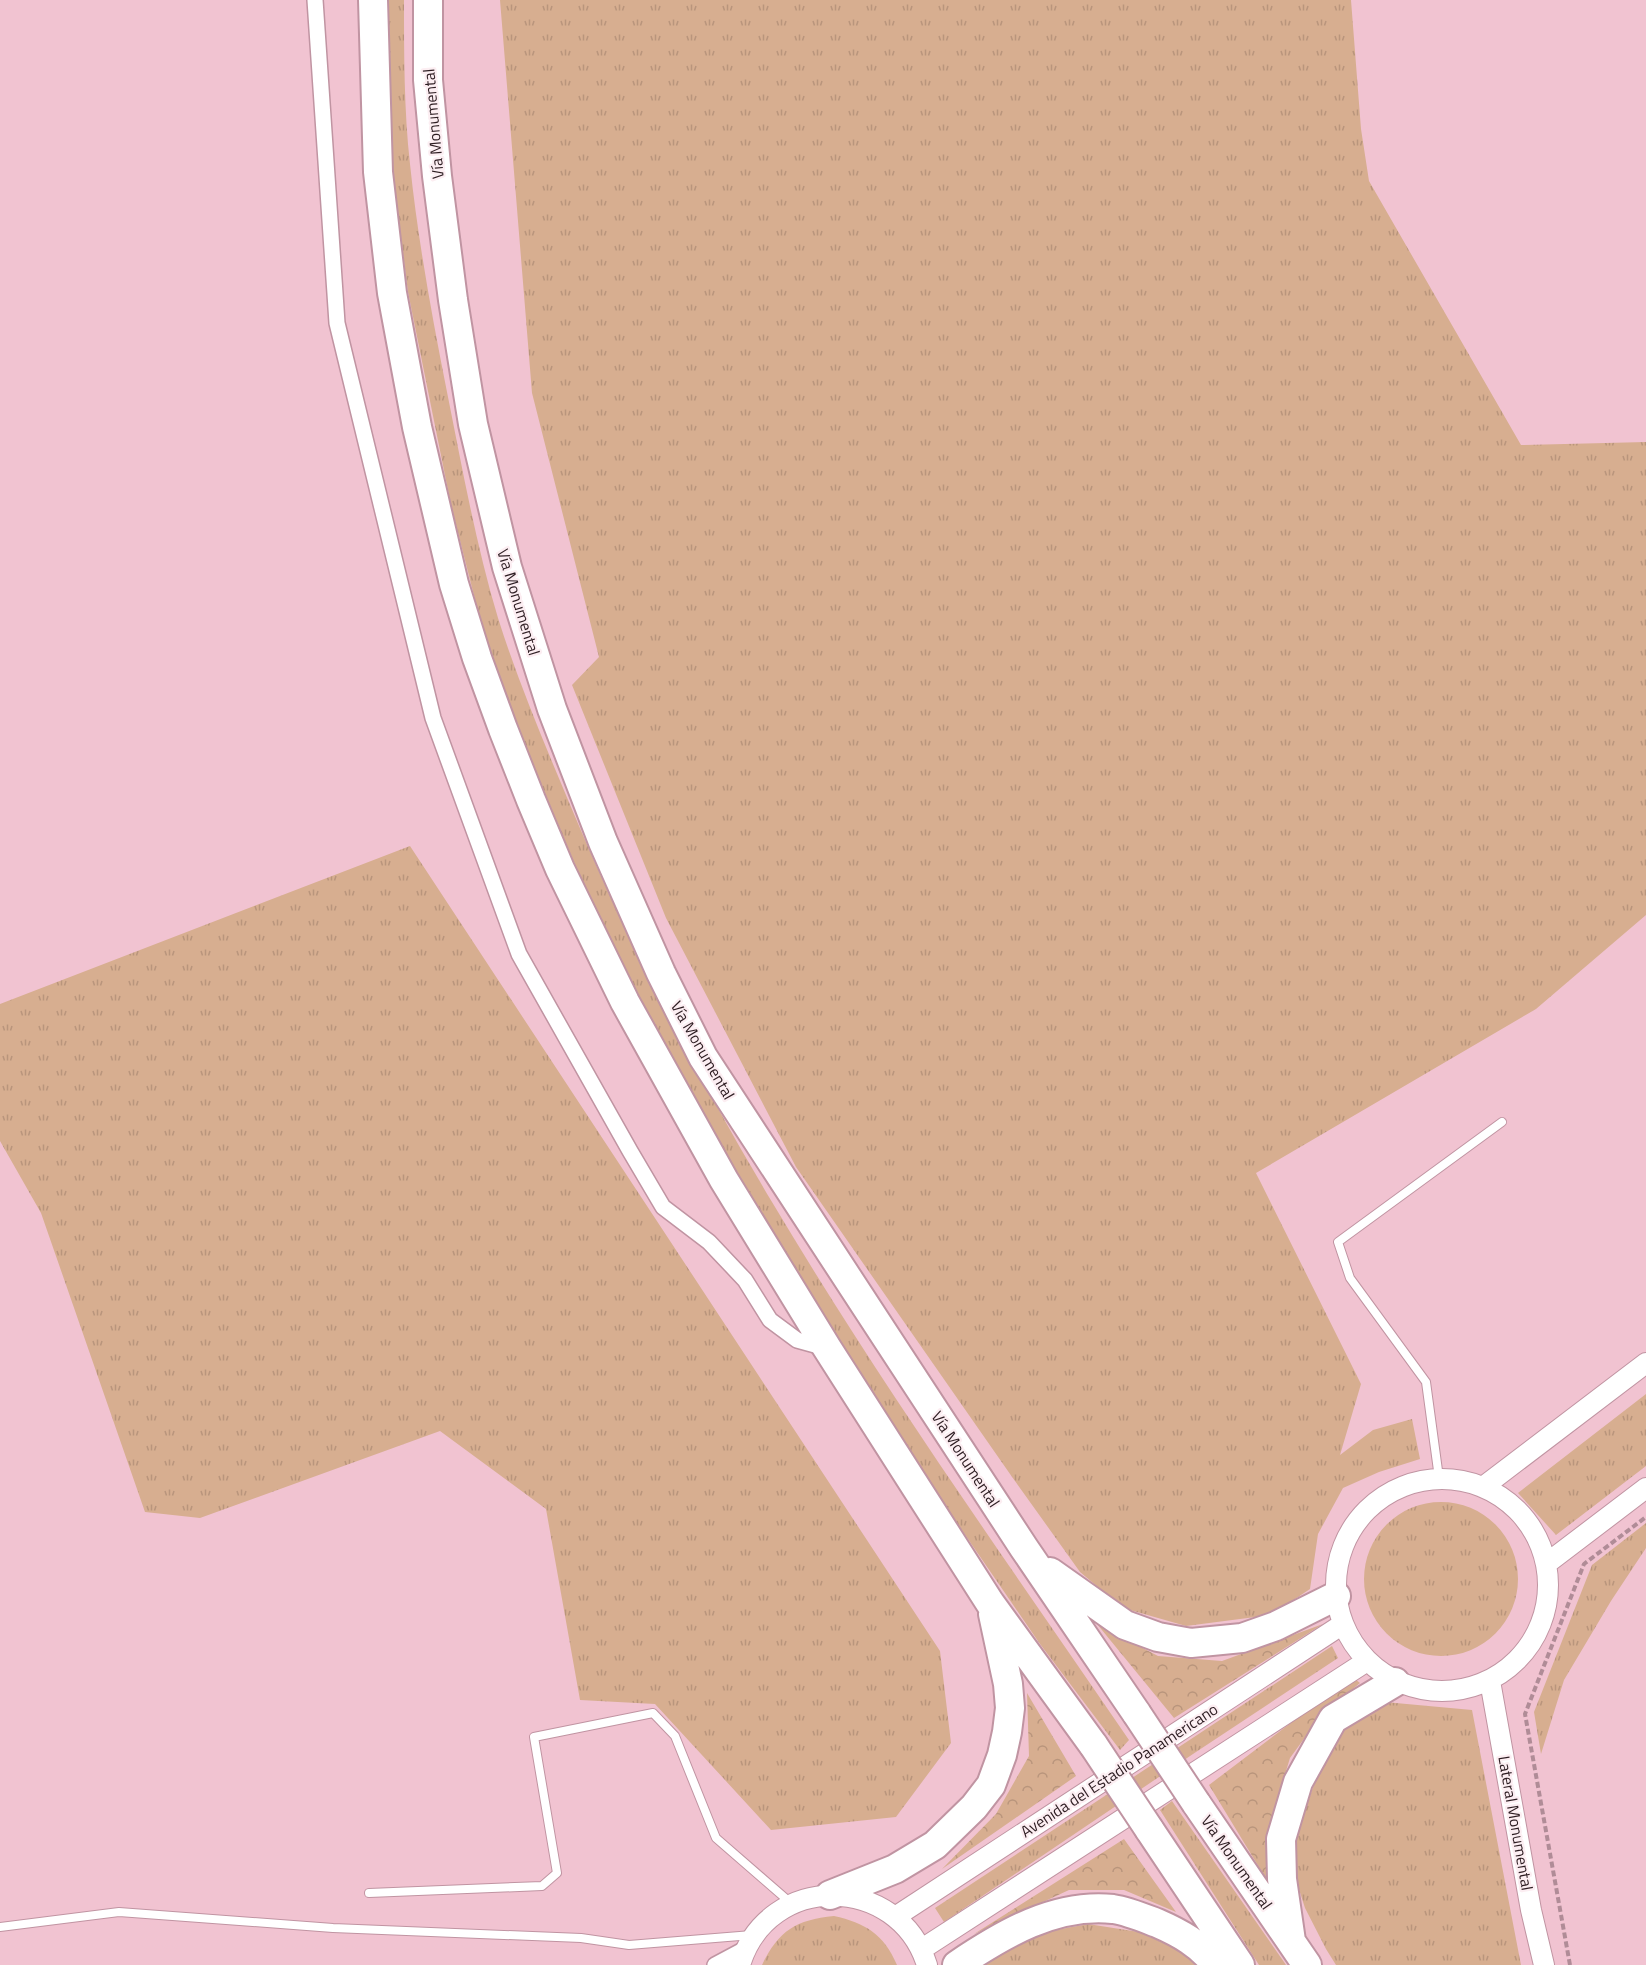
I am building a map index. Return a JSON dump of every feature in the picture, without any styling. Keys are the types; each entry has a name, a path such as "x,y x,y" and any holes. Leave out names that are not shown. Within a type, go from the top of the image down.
{"highway":[{"path":"373,0 378,172 392,293 417,427 454,584 477,658 560,869 626,1002 724,1180 827,1348 990,1603 1094,1746 1240,1965"},
{"name":"Vía Monumental","path":"428,0 428,80 437,176 453,300 473,424 507,567 552,710 603,842 661,973 704,1057 1024,1548 1307,1965"},
{"path":"1024,1548 1071,1589 1125,1625 1158,1637 1191,1643 1242,1638 1276,1626 1336,1596"},
{"path":"830,1895 895,1869 935,1845 974,1807 991,1785 1002,1755 1010,1708 1008,1684 990,1603"},
{"path":"1291,1941 1282,1878 1281,1839 1298,1782 1333,1719 1395,1682"},
{"path":"957,1965 990,1943 1037,1920 1080,1908 1115,1909 1150,1920 1184,1935 1216,1965"}],"street":[{"path":"315,0 337,323 433,718 519,954 663,1207 709,1242 745,1280 770,1320 796,1340 827,1348"},
{"path":"1483,1487 1646,1363"},
{"path":"1439,1478 1462,1480 1483,1487 1505,1500 1524,1518 1538,1539 1546,1564 1547,1599 1538,1632 1518,1660 1490,1681 1459,1691 1426,1691 1395,1682 1367,1661 1353,1644 1343,1624 1336,1596 1338,1561 1351,1529 1374,1502 1405,1485 1439,1478"},
{"path":"1546,1564 1646,1488"},
{"name":"Avenida del Estadio Panamericano","path":"896,1917 1343,1624"},
{"path":"715,1965 747,1949 771,1917 792,1904 830,1895 853,1897 876,1904 896,1917 910,1932 924,1957 1367,1661"},
{"name":"Lateral Monumental","path":"1490,1681 1531,1910 1544,1965"}],"lane":[{"path":"1439,1478 1426,1382 1350,1278 1338,1242 1502,1122"},
{"path":"369,1893 542,1886 557,1873 534,1737 653,1713 675,1736 716,1838 792,1904"},
{"path":"0,1928 119,1912 333,1928 581,1938 629,1945 747,1949"}],"path":[{"path":"1570,1965 1525,1714 1584,1564 1646,1517"}],"green space":[{"path":"388,0 404,0 407,123 417,221 436,335 476,534 506,642 561,784 593,858 664,1008 744,1154 814,1271 901,1407 1129,1740 1120,1750 1040,1644 957,1523 810,1301 755,1211 647,1016 587,893 522,739 482,627 451,505 408,292 392,169 387,49"},
{"path":"500,0 1351,0 1361,129 1369,181 1521,445 1646,442 1646,915 1536,1009 1256,1173 1361,1384 1340,1455 1373,1430 1412,1419 1420,1459 1379,1472 1343,1488 1318,1534 1310,1589 1271,1615 1186,1626 1123,1608 1080,1572 796,1167 666,918 572,685 599,657 532,393"},
{"path":"410,846 940,1651 951,1743 896,1817 771,1830 655,1704 580,1700 546,1509 440,1431 200,1518 145,1512 41,1213 0,1141 0,1004"},
{"path":"1646,1394 1646,1466 1556,1535 1518,1493"},
{"path":"1441,1502 1456,1503 1470,1508 1484,1515 1495,1525 1505,1536 1512,1550 1517,1564 1517,1594 1512,1608 1505,1622 1495,1633 1484,1643 1470,1650 1456,1655 1441,1656 1426,1655 1412,1650 1398,1643 1387,1633 1377,1622 1370,1608 1365,1594 1364,1579 1365,1564 1370,1550 1377,1536 1387,1525 1398,1515 1412,1508 1426,1503"},
{"path":"1646,1523 1646,1548 1564,1680 1541,1754 1534,1712 1592,1565"},
{"path":"1097,1624 1158,1656 1222,1661 1323,1624 1174,1718"},
{"path":"1332,1646 1338,1658 944,1922 935,1908"},
{"path":"1355,1679 1360,1683 1322,1714 1290,1758 1272,1817 1268,1882 1209,1785 1313,1706"},
{"path":"1027,1693 1076,1776 942,1869 996,1814 1029,1756"},
{"path":"1385,1702 1472,1710 1521,1965 1336,1965 1326,1949 1305,1908 1296,1880 1292,1851 1312,1790 1337,1733"},
{"path":"1172,1801 1286,1965 1259,1965 1160,1810"},
{"path":"1124,1839 1176,1912 1124,1890 1069,1890 974,1934"},
{"path":"834,1916 855,1922 872,1931 886,1945 897,1965 762,1965 775,1943 790,1929 809,1920"},
{"path":"1088,1924 1139,1932 1186,1953 1195,1965 984,1965 1021,1941"}]}
